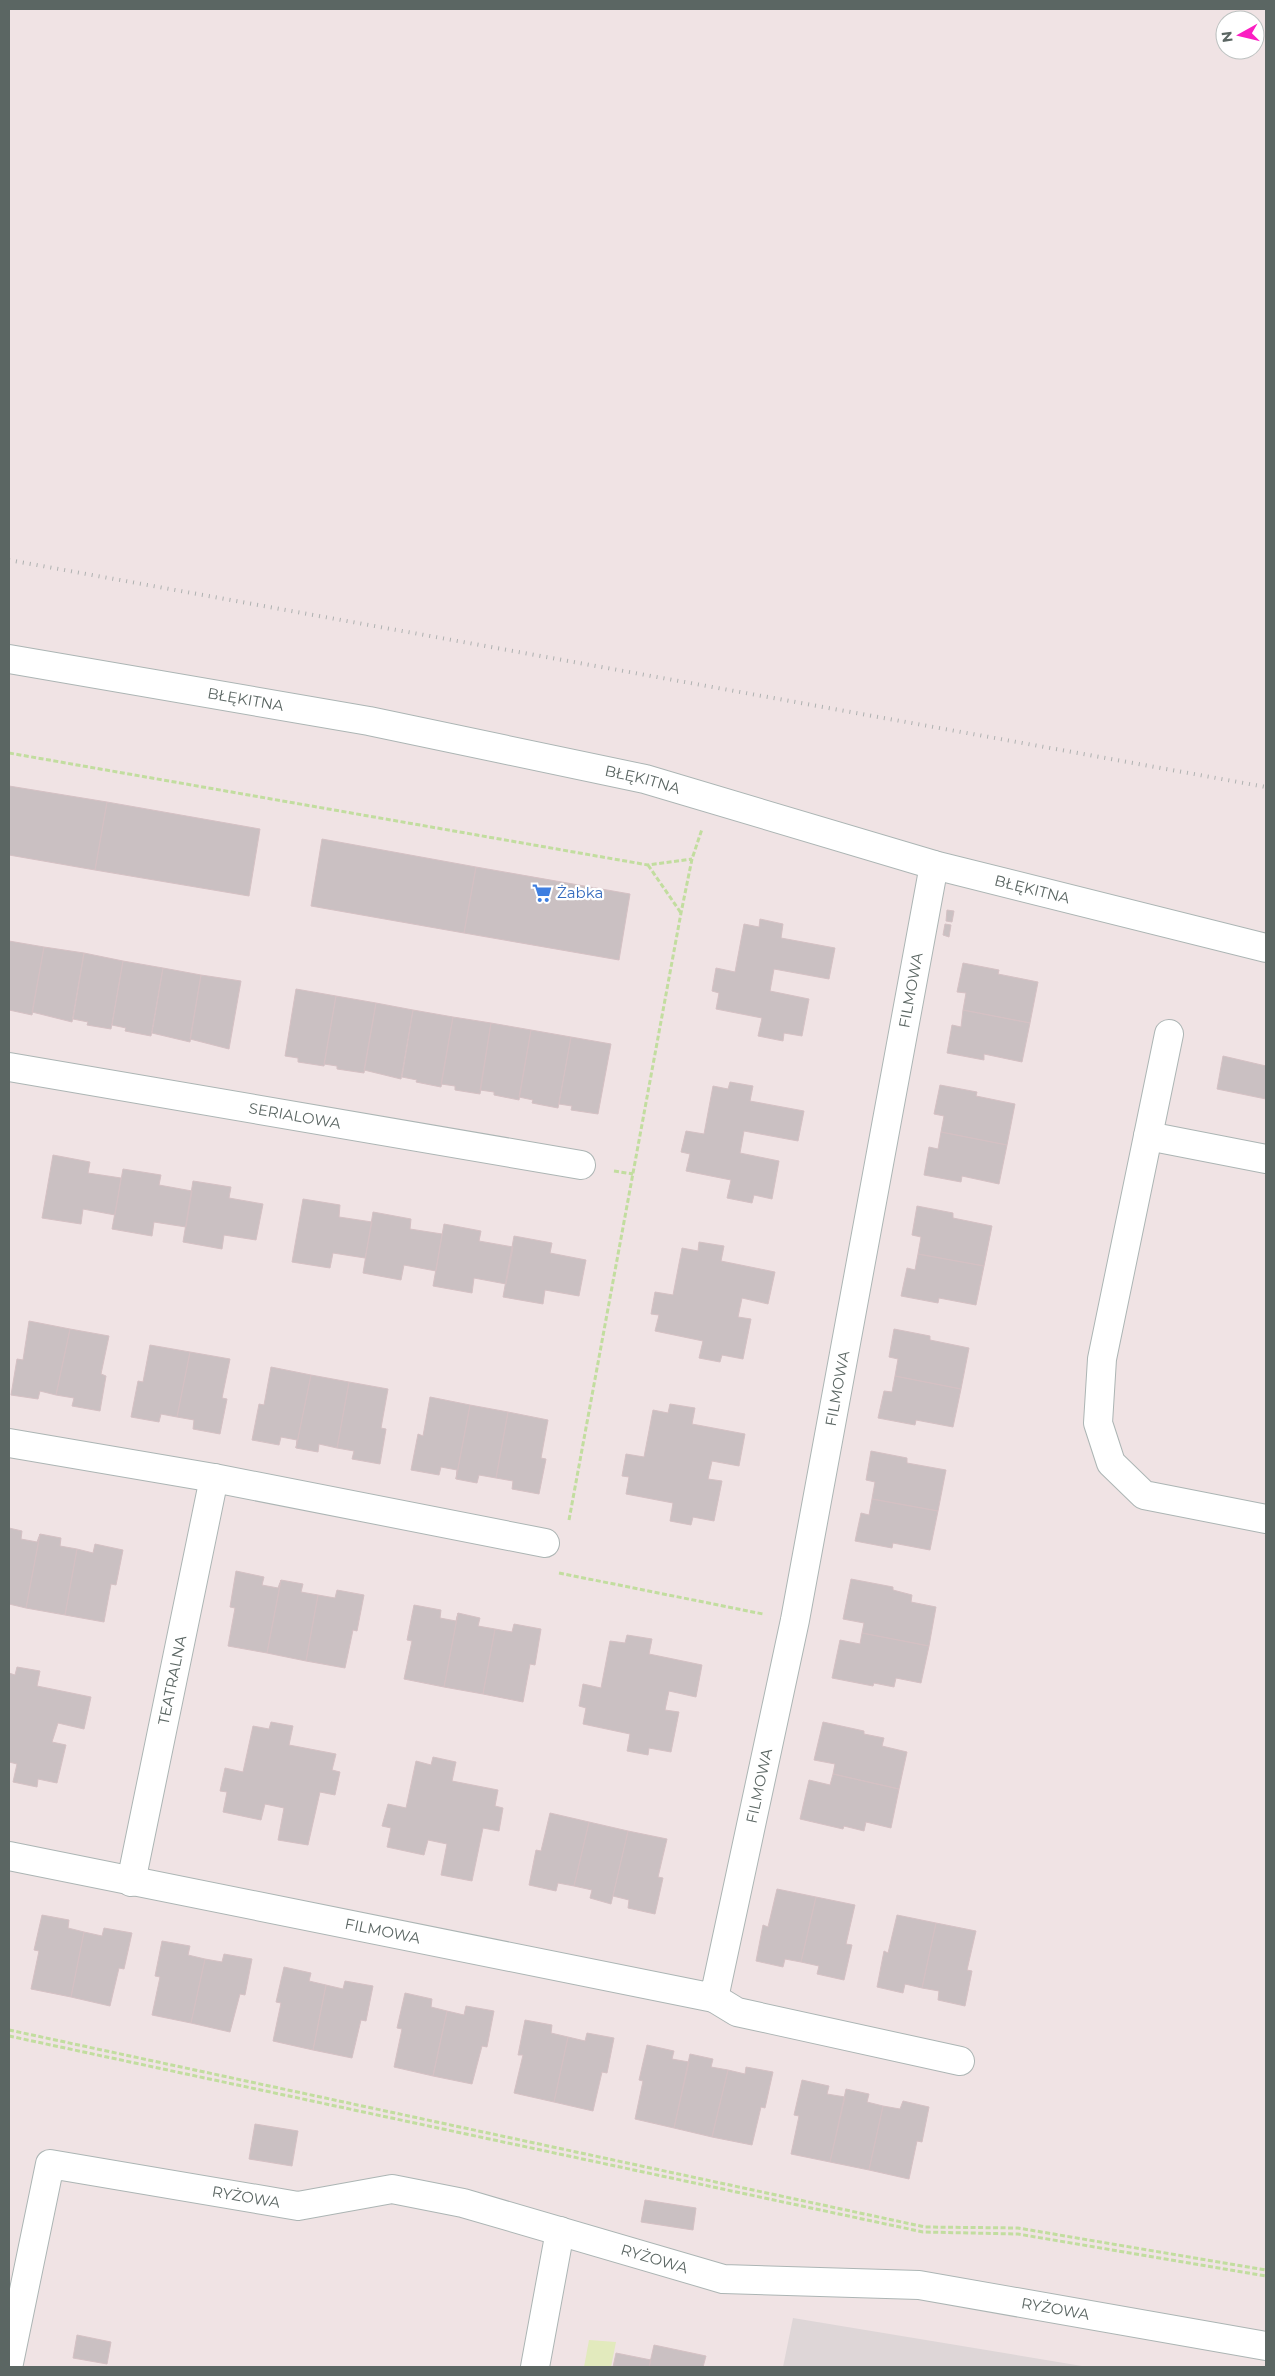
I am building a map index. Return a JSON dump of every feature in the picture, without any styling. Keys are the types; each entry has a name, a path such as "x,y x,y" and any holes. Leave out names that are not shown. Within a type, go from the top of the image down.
{"street":[{"name":"BŁĘKITNA","path":"9,659 369,722 645,779 934,865 1266,948"},
{"name":"FILMOWA","path":"9,1856 714,1998 795,1620 934,865"},
{"path":"1169,1034 1102,1359 1098,1423 1112,1463 1144,1495 1266,1519"},
{"name":"SERIALOWA","path":"9,1067 581,1165"},
{"path":"1148,1136 1266,1159"},
{"path":"9,1443 214,1478 553,1553"},
{"name":"TEATRALNA","path":"131,1882 214,1478"},
{"path":"714,1998 737,2012 960,2061"},
{"name":"RYŻOWA","path":"9,2363 50,2164 298,2206 392,2189 463,2203 723,2279 919,2285 1266,2346"},
{"path":"535,2367 560,2232"}],"path":[{"path":"9,753 648,865 692,859"},
{"path":"568,1525 681,913 692,859 701,833 708,797"},
{"path":"648,865 681,913"},
{"path":"553,1553 559,1573 795,1620"},
{"path":"9,2030 924,2227 1018,2228 1266,2270"},
{"path":"9,2036 923,2232 1018,2234 1266,2276"}],"shaded area":[{"path":"793,2318 1088,2367 783,2367"}],"green space":[{"path":"589,2340 616,2342 611,2367 584,2367"}],"building":[{"path":"9,786 107,802 95,870 9,855"},
{"path":"107,802 260,829 249,896 95,870"},
{"path":"322,839 476,867 464,933 311,906"},
{"path":"476,867 630,894 619,960 464,933"},
{"path":"947,910 954,911 952,922 946,921"},
{"path":"760,919 783,924 781,938 835,948 829,979 774,969 770,991 809,999 802,1036 784,1033 783,1041 758,1036 762,1018 716,1009 719,993 712,991 716,968 735,972 744,924 759,927"},
{"path":"945,924 951,925 949,937 943,935"},
{"path":"9,941 44,947 32,1015 9,1010"},
{"path":"44,947 84,953 72,1022 32,1012"},
{"path":"84,953 123,961 111,1029 87,1025 88,1022 73,1019"},
{"path":"123,961 163,968 151,1036 125,1031 126,1028 112,1025"},
{"path":"963,963 999,970 998,974 1038,982 1030,1023 963,1010 966,993 957,992"},
{"path":"163,968 201,975 190,1042 152,1033"},
{"path":"201,975 241,981 229,1049 190,1039"},
{"path":"296,989 336,996 324,1066 298,1062 298,1058 285,1056"},
{"path":"336,996 376,1003 364,1073 337,1069 337,1066 324,1064"},
{"path":"376,1003 413,1010 401,1079 364,1070"},
{"path":"413,1010 453,1017 441,1087 402,1077"},
{"path":"963,1010 1030,1023 1022,1062 984,1054 984,1060 947,1053 952,1025 961,1027"},
{"path":"453,1017 491,1023 480,1094 455,1090 455,1086 441,1084"},
{"path":"491,1023 531,1030 519,1100 494,1095 494,1092 480,1090"},
{"path":"531,1030 571,1037 558,1108 532,1103 533,1100 519,1097"},
{"path":"571,1037 611,1044 598,1114 571,1110 572,1106 559,1104"},
{"path":"1223,1056 1266,1066 1266,1099 1217,1089"},
{"path":"730,1082 753,1086 750,1101 804,1111 798,1141 744,1131 740,1153 779,1161 772,1199 754,1195 752,1203 727,1198 731,1180 686,1171 690,1154 681,1152 686,1131 704,1134 713,1086 728,1089"},
{"path":"940,1085 977,1092 976,1096 1015,1104 1007,1145 941,1132 944,1116 934,1114"},
{"path":"941,1132 1007,1145 999,1184 962,1176 961,1182 924,1175 929,1147 938,1149"},
{"path":"53,1155 90,1162 88,1173 121,1178 115,1215 83,1209 81,1224 42,1218"},
{"path":"123,1169 161,1175 159,1185 192,1191 186,1227 154,1222 152,1236 112,1229"},
{"path":"193,1181 231,1187 229,1198 263,1204 256,1240 224,1235 222,1249 183,1242"},
{"path":"303,1199 340,1205 339,1217 372,1222 365,1258 333,1253 330,1268 292,1262"},
{"path":"917,1206 953,1213 953,1218 992,1226 984,1266 918,1254 921,1237 912,1235"},
{"path":"373,1212 411,1219 410,1229 442,1234 436,1271 404,1265 401,1280 363,1273"},
{"path":"444,1224 481,1231 479,1241 513,1247 506,1284 474,1278 472,1293 433,1286"},
{"path":"514,1236 552,1243 550,1253 586,1260 579,1296 545,1290 543,1304 503,1297"},
{"path":"699,1242 724,1246 721,1261 775,1272 768,1304 742,1298 738,1317 751,1319 743,1359 722,1355 720,1362 699,1358 703,1341 655,1331 659,1315 651,1314 655,1292 673,1295 682,1248 698,1251"},
{"path":"918,1254 984,1266 976,1305 939,1298 938,1303 901,1296 907,1268 915,1270"},
{"path":"29,1321 70,1329 56,1395 40,1391 38,1399 11,1395 17,1359 23,1360"},
{"path":"70,1329 109,1336 101,1374 106,1376 100,1411 72,1406 74,1398 56,1395"},
{"path":"894,1329 930,1336 930,1340 969,1348 961,1389 895,1376 898,1359 889,1357"},
{"path":"150,1345 190,1352 177,1417 161,1414 159,1422 131,1417 138,1381 143,1382"},
{"path":"190,1352 230,1359 222,1398 227,1399 220,1434 193,1429 194,1420 177,1417"},
{"path":"271,1367 311,1375 296,1448 297,1440 281,1437 279,1445 252,1440 259,1404 264,1405"},
{"path":"311,1375 349,1382 337,1448 319,1444 318,1452 296,1448"},
{"path":"895,1376 961,1389 953,1427 916,1420 915,1425 878,1418 884,1391 892,1392"},
{"path":"349,1382 388,1389 381,1428 386,1429 380,1464 352,1459 354,1451 337,1448"},
{"path":"430,1397 470,1405 456,1479 457,1470 441,1467 439,1475 411,1470 418,1434 423,1436"},
{"path":"670,1404 695,1408 692,1424 745,1434 739,1466 712,1461 708,1479 722,1481 714,1521 693,1517 691,1525 670,1521 673,1503 626,1494 629,1477 622,1476 626,1454 644,1457 653,1410 668,1413"},
{"path":"470,1405 508,1412 496,1478 479,1475 477,1483 456,1479"},
{"path":"508,1412 548,1420 541,1458 546,1459 539,1494 512,1489 513,1481 496,1478"},
{"path":"871,1451 907,1458 907,1463 946,1470 938,1511 872,1499 875,1482 866,1480"},
{"path":"872,1499 938,1511 930,1550 893,1543 892,1548 855,1541 861,1513 869,1515"},
{"path":"9,1528 22,1531 21,1539 37,1542 40,1534 26,1608 9,1604"},
{"path":"40,1534 61,1538 60,1546 77,1549 65,1615 26,1608"},
{"path":"95,1544 123,1550 116,1585 111,1584 104,1622 65,1615 77,1549 93,1553"},
{"path":"236,1571 264,1577 262,1585 278,1588 281,1580 267,1653 228,1646 235,1608 230,1607"},
{"path":"851,1579 893,1587 893,1590 912,1595 911,1602 936,1607 929,1646 862,1633 864,1623 843,1619"},
{"path":"281,1580 303,1584 301,1592 318,1595 306,1661 267,1653"},
{"path":"337,1590 364,1595 357,1631 353,1630 345,1668 306,1661 318,1595 335,1598"},
{"path":"414,1605 441,1610 440,1618 456,1621 458,1613 444,1687 404,1679 412,1641 407,1640"},
{"path":"458,1613 480,1618 478,1626 495,1629 483,1694 444,1687"},
{"path":"514,1624 541,1629 535,1665 530,1664 523,1702 483,1694 495,1629 512,1632"},
{"path":"862,1633 929,1646 921,1683 896,1678 894,1687 874,1683 873,1686 832,1678 840,1640 860,1644"},
{"path":"627,1635 652,1639 649,1654 702,1665 696,1697 669,1691 665,1710 679,1712 671,1752 649,1748 648,1755 627,1751 630,1734 583,1724 586,1708 579,1706 583,1684 601,1688 610,1641 625,1643"},
{"path":"17,1667 40,1671 37,1686 91,1697 84,1729 58,1723 52,1742 66,1745 57,1783 38,1779 37,1787 13,1782 17,1764 9,1762 9,1673 15,1675"},
{"path":"271,1722 293,1726 289,1745 336,1754 332,1770 340,1772 335,1795 320,1792 308,1845 278,1840 284,1808 265,1804 261,1820 223,1812 227,1792 220,1791 225,1768 243,1772 253,1726 269,1729"},
{"path":"823,1722 864,1731 864,1734 884,1738 882,1746 907,1752 899,1789 833,1774 835,1764 814,1760"},
{"path":"433,1757 456,1762 452,1781 498,1790 495,1806 503,1808 499,1831 483,1828 472,1881 441,1875 447,1844 428,1840 424,1855 387,1847 391,1828 382,1826 388,1804 406,1808 416,1761 431,1765"},
{"path":"833,1774 899,1789 891,1828 866,1822 864,1831 844,1826 843,1829 800,1819 809,1780 830,1785"},
{"path":"550,1813 589,1822 574,1886 558,1883 556,1891 529,1885 536,1850 541,1851"},
{"path":"589,1822 628,1831 611,1904 590,1898 592,1890 574,1886"},
{"path":"628,1831 667,1839 658,1877 663,1878 655,1914 628,1908 629,1900 613,1896"},
{"path":"777,1889 816,1897 801,1962 785,1959 783,1967 756,1961 763,1925 768,1927"},
{"path":"816,1897 855,1905 846,1944 852,1945 844,1980 817,1974 819,1966 801,1962"},
{"path":"42,1915 69,1920 68,1928 84,1932 71,1997 31,1989 39,1951 34,1950"},
{"path":"897,1915 936,1923 922,1988 905,1984 903,1993 877,1987 884,1951 888,1953"},
{"path":"936,1923 976,1931 967,1970 972,1971 965,2006 938,2000 939,1991 922,1988"},
{"path":"104,1928 132,1933 124,1969 119,1968 110,2006 71,1997 84,1932 102,1936"},
{"path":"162,1941 190,1946 188,1955 205,1959 191,2023 152,2015 160,1977 155,1976"},
{"path":"224,1954 252,1959 245,1995 240,1994 230,2032 191,2023 205,1959 222,1962"},
{"path":"284,1967 311,1973 309,1981 326,1985 313,2050 273,2041 281,2003 276,2002"},
{"path":"345,1981 373,1986 366,2021 361,2020 352,2058 313,2050 326,1985 343,1989"},
{"path":"405,1993 432,1999 431,2007 447,2011 433,2076 394,2067 402,2029 397,2028"},
{"path":"466,2006 494,2011 487,2047 482,2046 472,2084 433,2076 447,2011 464,2015"},
{"path":"525,2020 552,2025 551,2033 568,2037 554,2102 514,2093 523,2055 518,2055"},
{"path":"587,2033 614,2038 607,2073 602,2072 593,2111 554,2102 568,2037 585,2041"},
{"path":"647,2045 674,2051 672,2059 689,2062 674,2128 635,2119 643,2081 639,2080"},
{"path":"690,2054 713,2059 711,2067 728,2070 712,2137 674,2128"},
{"path":"746,2067 773,2072 765,2108 761,2107 752,2145 712,2137 728,2070 745,2074"},
{"path":"802,2080 829,2086 827,2094 845,2097 830,2162 791,2154 799,2116 794,2115"},
{"path":"846,2089 869,2094 867,2102 883,2106 869,2170 830,2162"},
{"path":"903,2101 929,2107 922,2142 917,2141 909,2179 869,2170 883,2106 900,2109"},
{"path":"255,2124 298,2131 292,2166 249,2159"},
{"path":"645,2200 696,2208 693,2230 641,2222"},
{"path":"77,2335 111,2342 107,2364 73,2358"},
{"path":"654,2345 706,2356 703,2367 649,2367"},
{"path":"616,2353 651,2360 649,2367 613,2367"}],"railway":[{"path":"9,560 1266,787"}],"place":[{"name":"Żabka","path":"542,893"}]}
